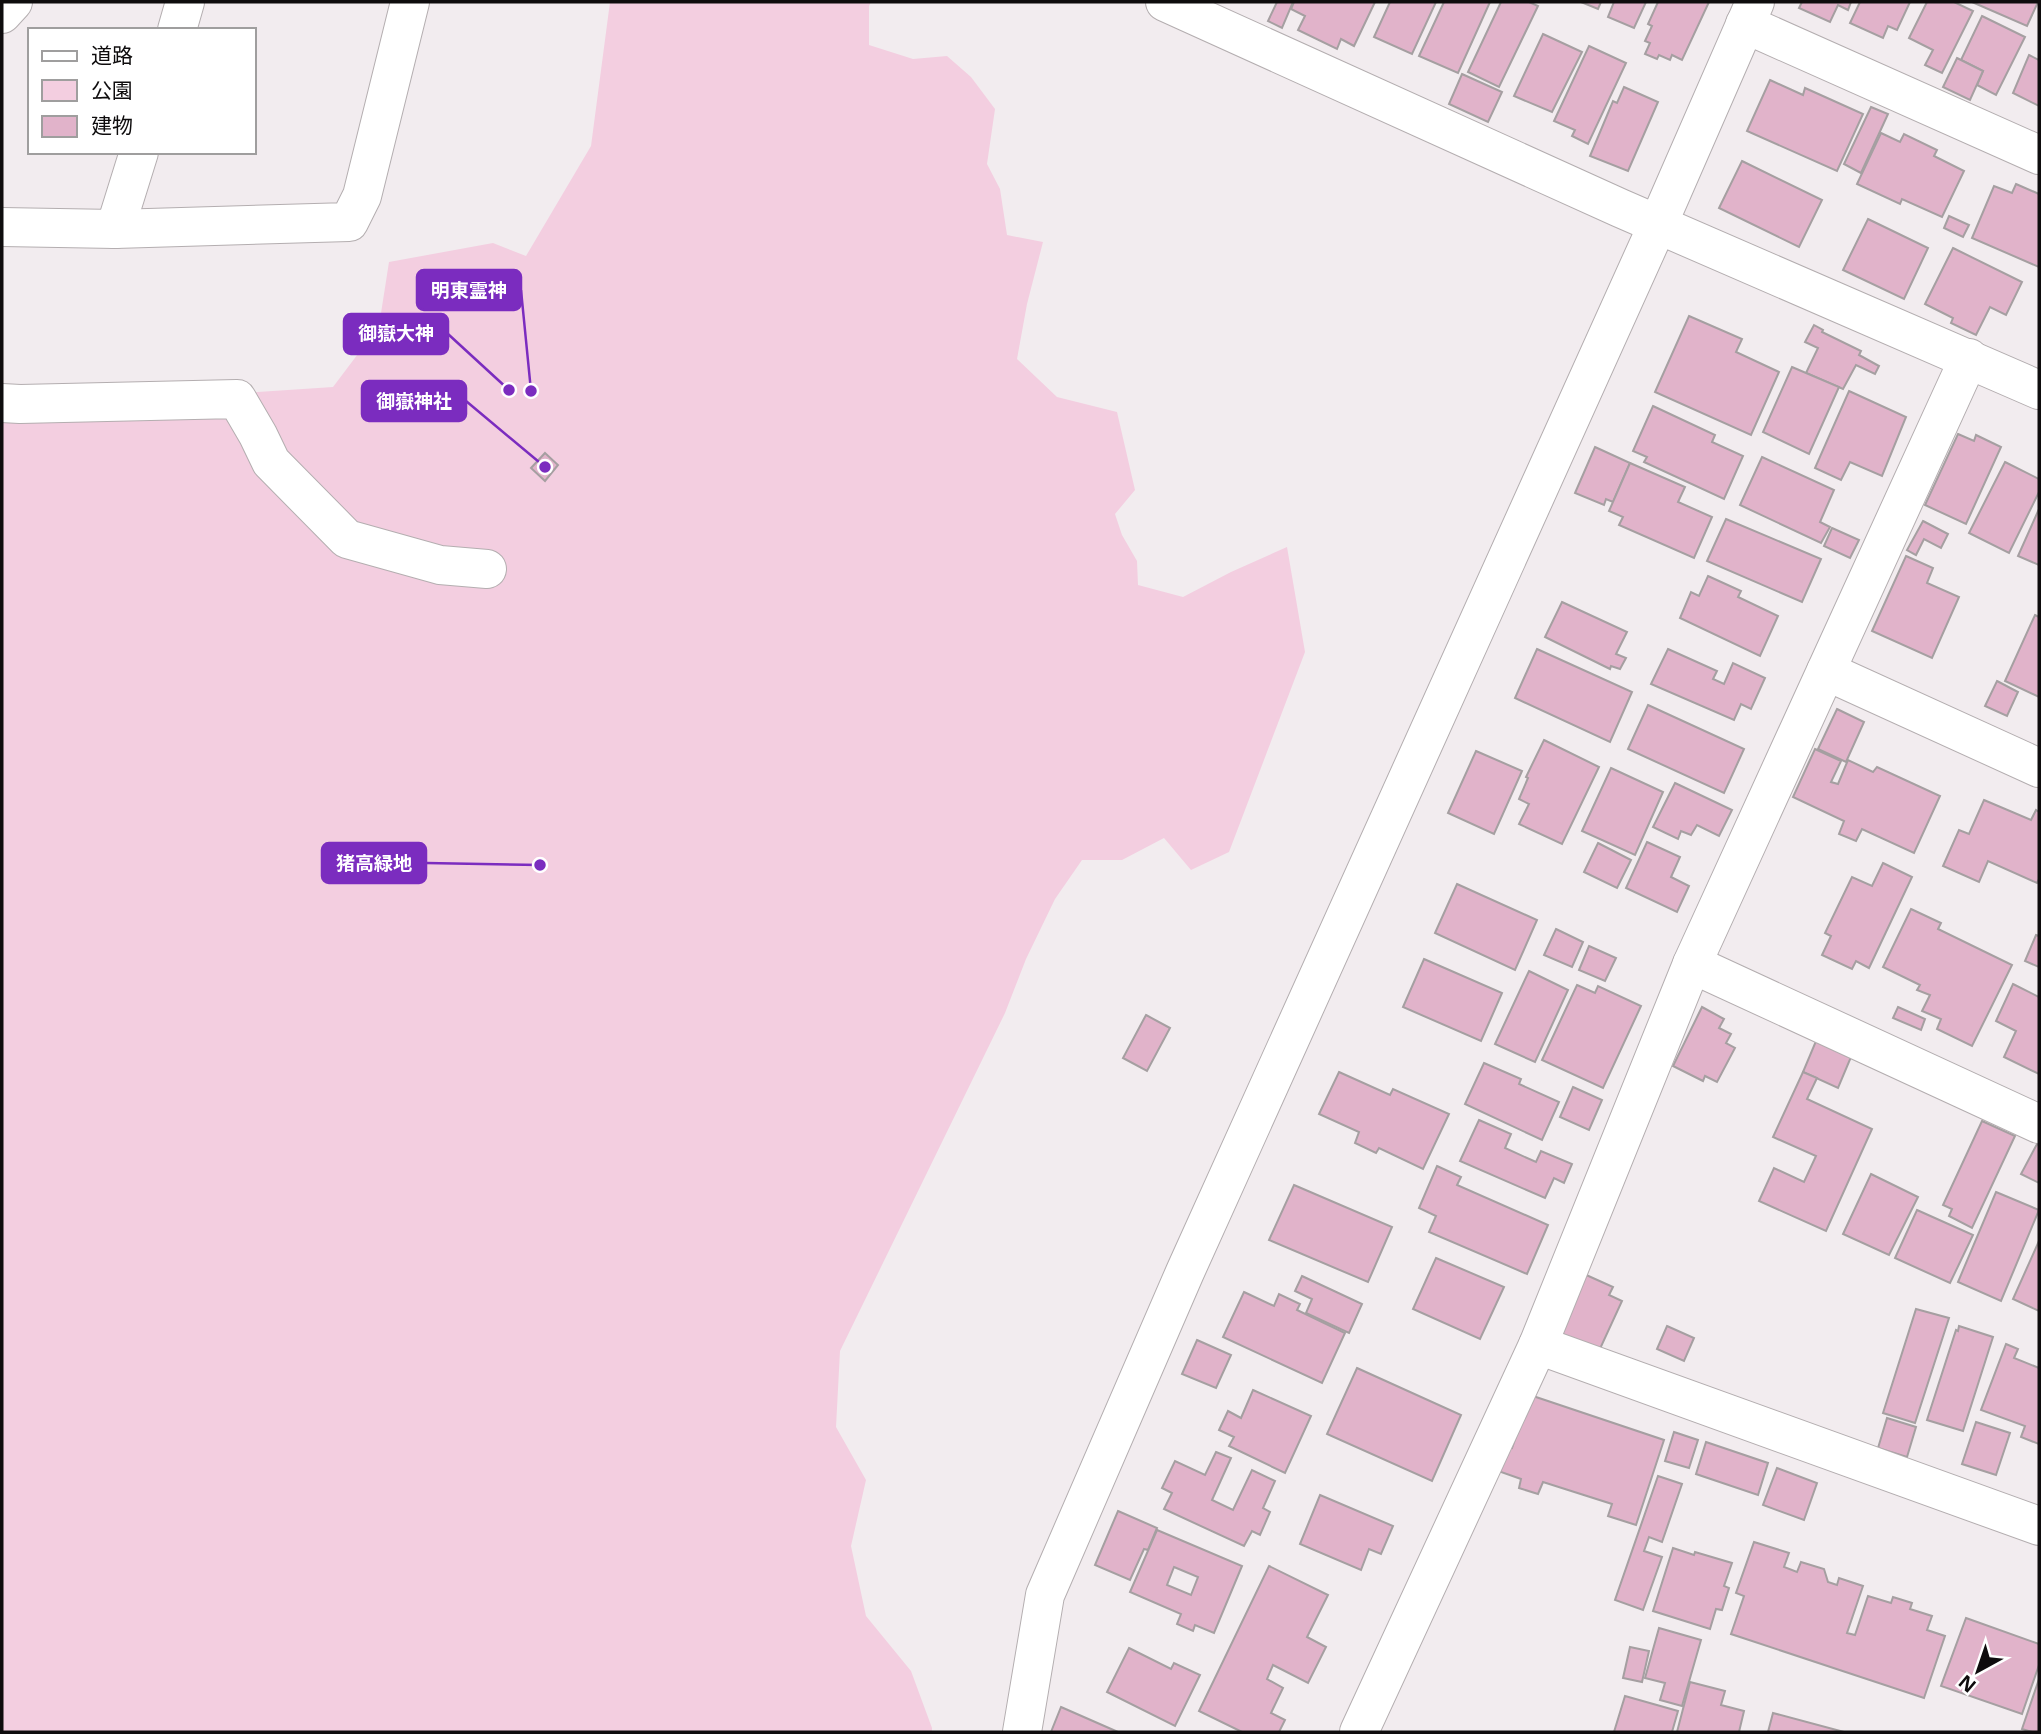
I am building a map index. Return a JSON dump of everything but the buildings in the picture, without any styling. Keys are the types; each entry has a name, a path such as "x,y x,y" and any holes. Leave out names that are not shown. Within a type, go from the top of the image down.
{"street":[{"path":"2,14 13,2"},
{"path":"178,28 185,2"},
{"path":"2,227 116,229 349,222 362,196 410,2"},
{"path":"1165,2 1658,224 2039,390"},
{"path":"1022,1732 1045,1595 1191,1259 1658,224 1750,13 2039,155"},
{"path":"116,229 138,154"},
{"path":"1359,1732 1538,1345 1692,964 1969,358"},
{"path":"2,403 237,399 271,461 347,539 440,565 487,569"},
{"path":"1826,671 2039,768"},
{"path":"1692,964 2039,1124"},
{"path":"1538,1345 2039,1526"}],"green space":[{"path":"610,2 871,2 869,45 913,59 947,56 971,77 995,109 987,164 1000,189 1007,235 1043,242 1027,304 1017,359 1057,397 1117,412 1135,490 1115,514 1122,535 1137,561 1138,585 1183,597 1287,547 1305,652 1229,852 1191,870 1164,838 1122,860 1082,860 1055,899 1026,959 1005,1013 840,1351 836,1427 866,1480 851,1546 866,1616 911,1671 932,1732 2,1732 2,396 59,405 333,387 379,326 389,262 493,243 526,256 591,146"}],"place":[{"name":"御嶽大神","path":"509,390"},
{"name":"明東霊神","path":"531,391"},
{"name":"御嶽神社","path":"545,467"},
{"name":"猪高緑地","path":"540,865"}]}
